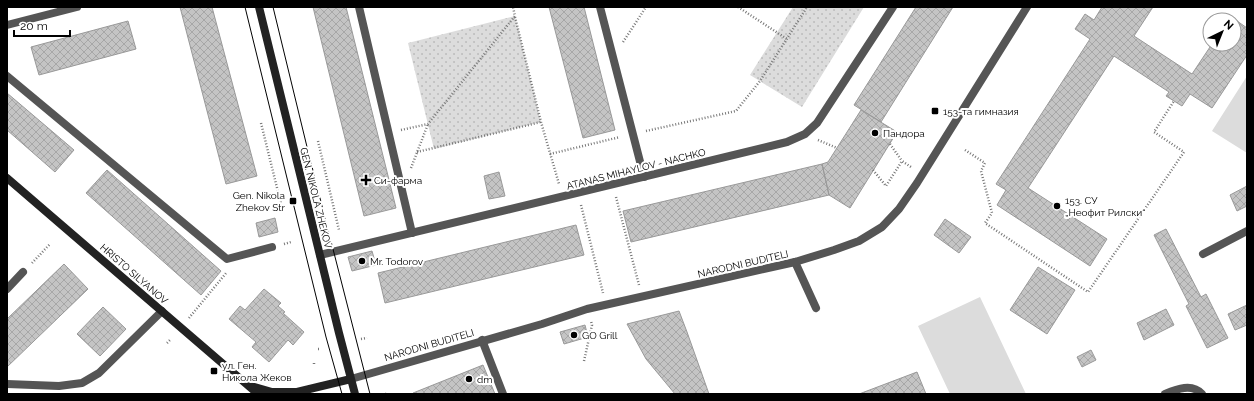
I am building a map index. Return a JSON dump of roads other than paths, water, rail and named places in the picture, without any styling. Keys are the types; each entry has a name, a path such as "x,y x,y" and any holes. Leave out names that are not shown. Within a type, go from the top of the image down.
{"street":[{"path":"7,25 77,7"},
{"name":"GEN. NIKOLA ZHEKOV","path":"259,7 355,394"},
{"path":"359,7 412,233"},
{"path":"600,7 644,177"},
{"name":"ATANAS MIHAYLOV - NACHKO","path":"320,255 787,142 805,134 817,123 893,7"},
{"name":"NARODNI BUDITELI","path":"351,379 482,340 542,324 587,309 795,262 859,241 882,227 899,209 1027,7"},
{"path":"7,76 227,259 272,247"},
{"name":"HRISTO SILYANOV","path":"7,178 258,394"},
{"path":"1203,254 1247,230"},
{"path":"795,262 816,308"},
{"path":"7,289 23,272"},
{"path":"7,384 59,386 82,383 99,373 162,311"},
{"path":"482,340 503,394"},
{"path":"248,385 272,392 297,392 351,379"},
{"path":"1165,394 1178,388 1188,387 1200,391 1202,394"}],"tram line":[{"path":"245,7 326,337 342,394"},
{"path":"273,7 370,394"}],"place":[{"name":"153-та гимназия","path":"935,111"},
{"name":"Пандора","path":"875,133"},
{"name":"Си-фарма","path":"366,180"},
{"name":"Gen. Nikola Zhekov Str","path":"293,201"},
{"name":"153. СУ „Неофит Рилски“","path":"1057,206"},
{"name":"Mr. Todorov","path":"362,261"},
{"name":"GO Grill","path":"574,335"},
{"name":"ул. Ген. Никола Жеков","path":"214,371"},
{"name":"dm","path":"469,379"}]}
